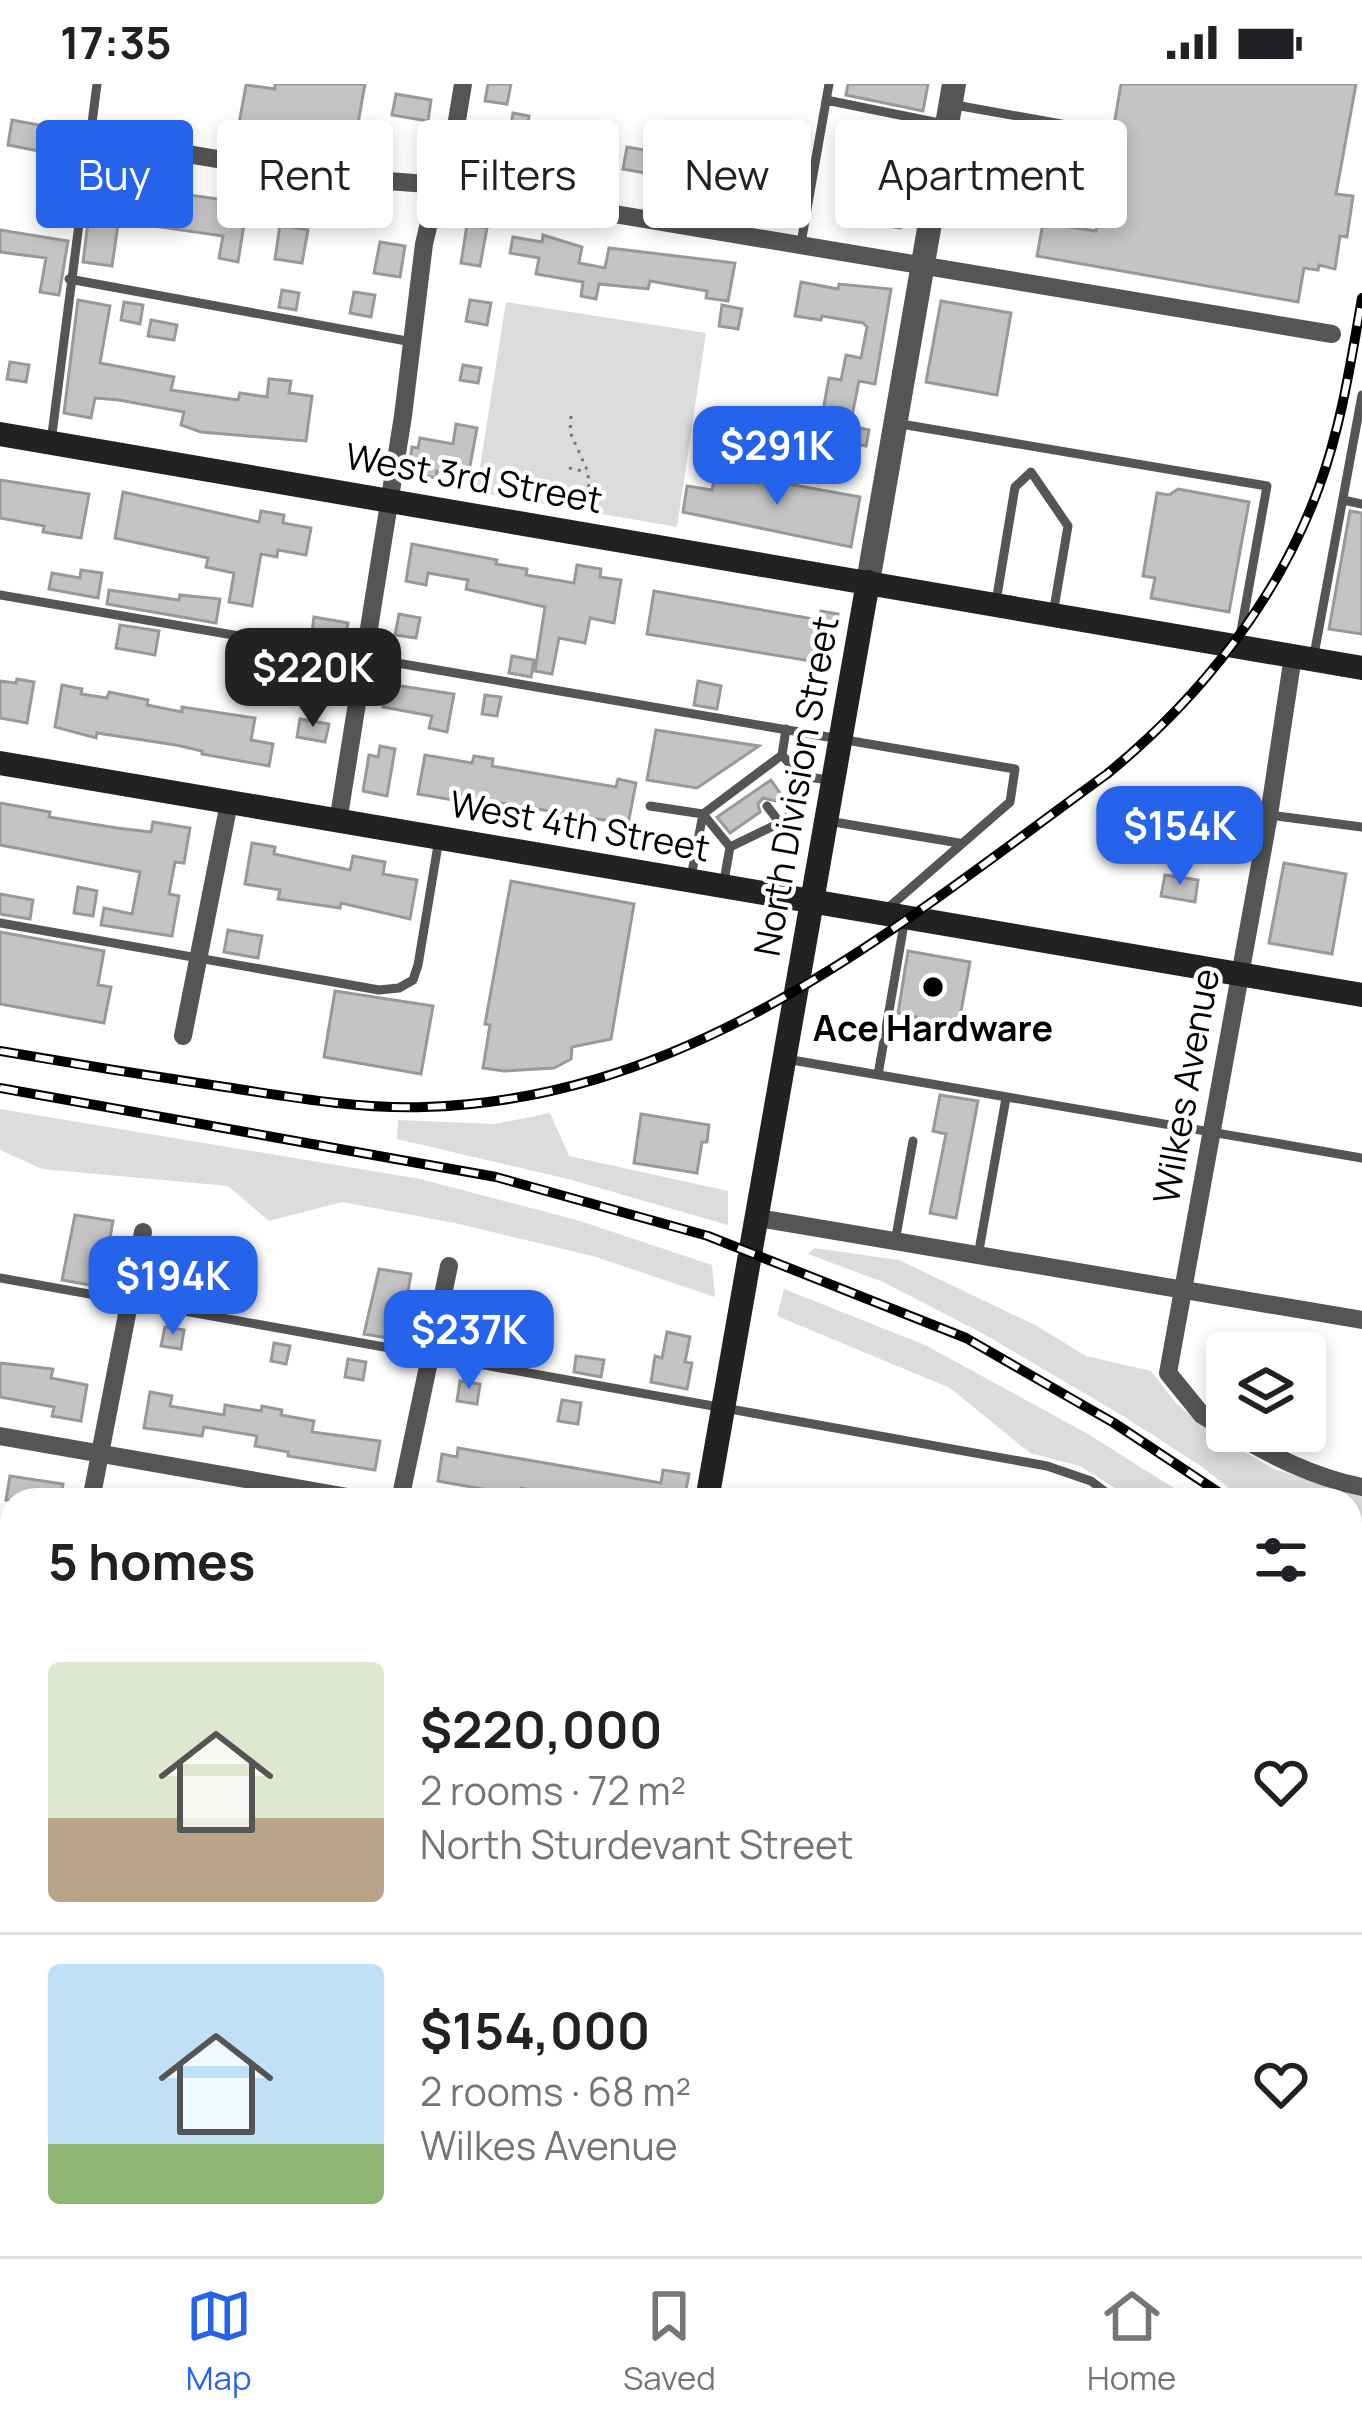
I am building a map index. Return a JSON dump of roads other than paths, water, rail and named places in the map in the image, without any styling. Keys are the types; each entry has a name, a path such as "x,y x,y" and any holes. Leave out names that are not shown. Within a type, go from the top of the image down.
{"main road":[{"name":"West 3rd Street","path":"0,434 1362,668"},
{"name":"North Division Street","path":"709,1488 868,582"},
{"name":"West 4th Street","path":"0,763 1362,995"}],"street":[{"path":"457,120 463,84"},
{"name":"North Division Street","path":"868,582 950,104"},
{"path":"193,155 320,176 417,183"},
{"path":"619,214 1332,334"},
{"path":"338,822 429,228"},
{"name":"Wilkes Avenue","path":"1206,1417 1168,1373 1269,815 1303,658"},
{"path":"183,1036 229,803"},
{"path":"759,1218 1362,1320"},
{"path":"94,1488 143,1232"},
{"path":"402,1488 449,1266"},
{"path":"0,1436 296,1488"},
{"name":"Wilkes Avenue","path":"1265,1452 1326,1479 1362,1486"}],"lane":[{"path":"92,120 97,84"},
{"path":"801,243 829,84"},
{"path":"826,100 950,104 1039,120"},
{"path":"51,442 77,228"},
{"path":"69,279 412,342"},
{"path":"1303,658 1343,500 1362,395"},
{"path":"895,423 1267,486 1238,647"},
{"path":"995,604 1015,487 1031,472 1034,446"},
{"path":"1031,472 1069,526 1053,614"},
{"path":"1343,500 1362,503"},
{"path":"0,595 1016,769 1010,802 959,843 893,916 878,1075"},
{"path":"650,806 704,814 729,802 782,755 786,729"},
{"path":"782,755 800,776 834,781"},
{"path":"730,847 788,819 800,776"},
{"path":"767,806 780,824"},
{"path":"704,814 730,847 723,886"},
{"path":"690,881 704,814"},
{"path":"1269,815 1362,827"},
{"path":"826,821 959,843"},
{"path":"743,823 754,837"},
{"path":"0,923 379,990 399,988 412,980 418,965 440,839"},
{"path":"786,1059 1362,1157"},
{"path":"978,1256 1006,1098"},
{"path":"896,1242 913,1141"},
{"path":"0,1278 1047,1466 1100,1488"}],"railway":[{"path":"0,1051 299,1098 424,1107 523,1097 616,1073 704,1038 789,994 950,889 1107,774 1204,680 1258,608 1302,529 1333,441 1362,298"},
{"path":"0,1088 496,1177 708,1236 966,1338 1114,1423 1212,1488"}],"place":[{"name":"Ace Hardware","path":"933,987"}]}
